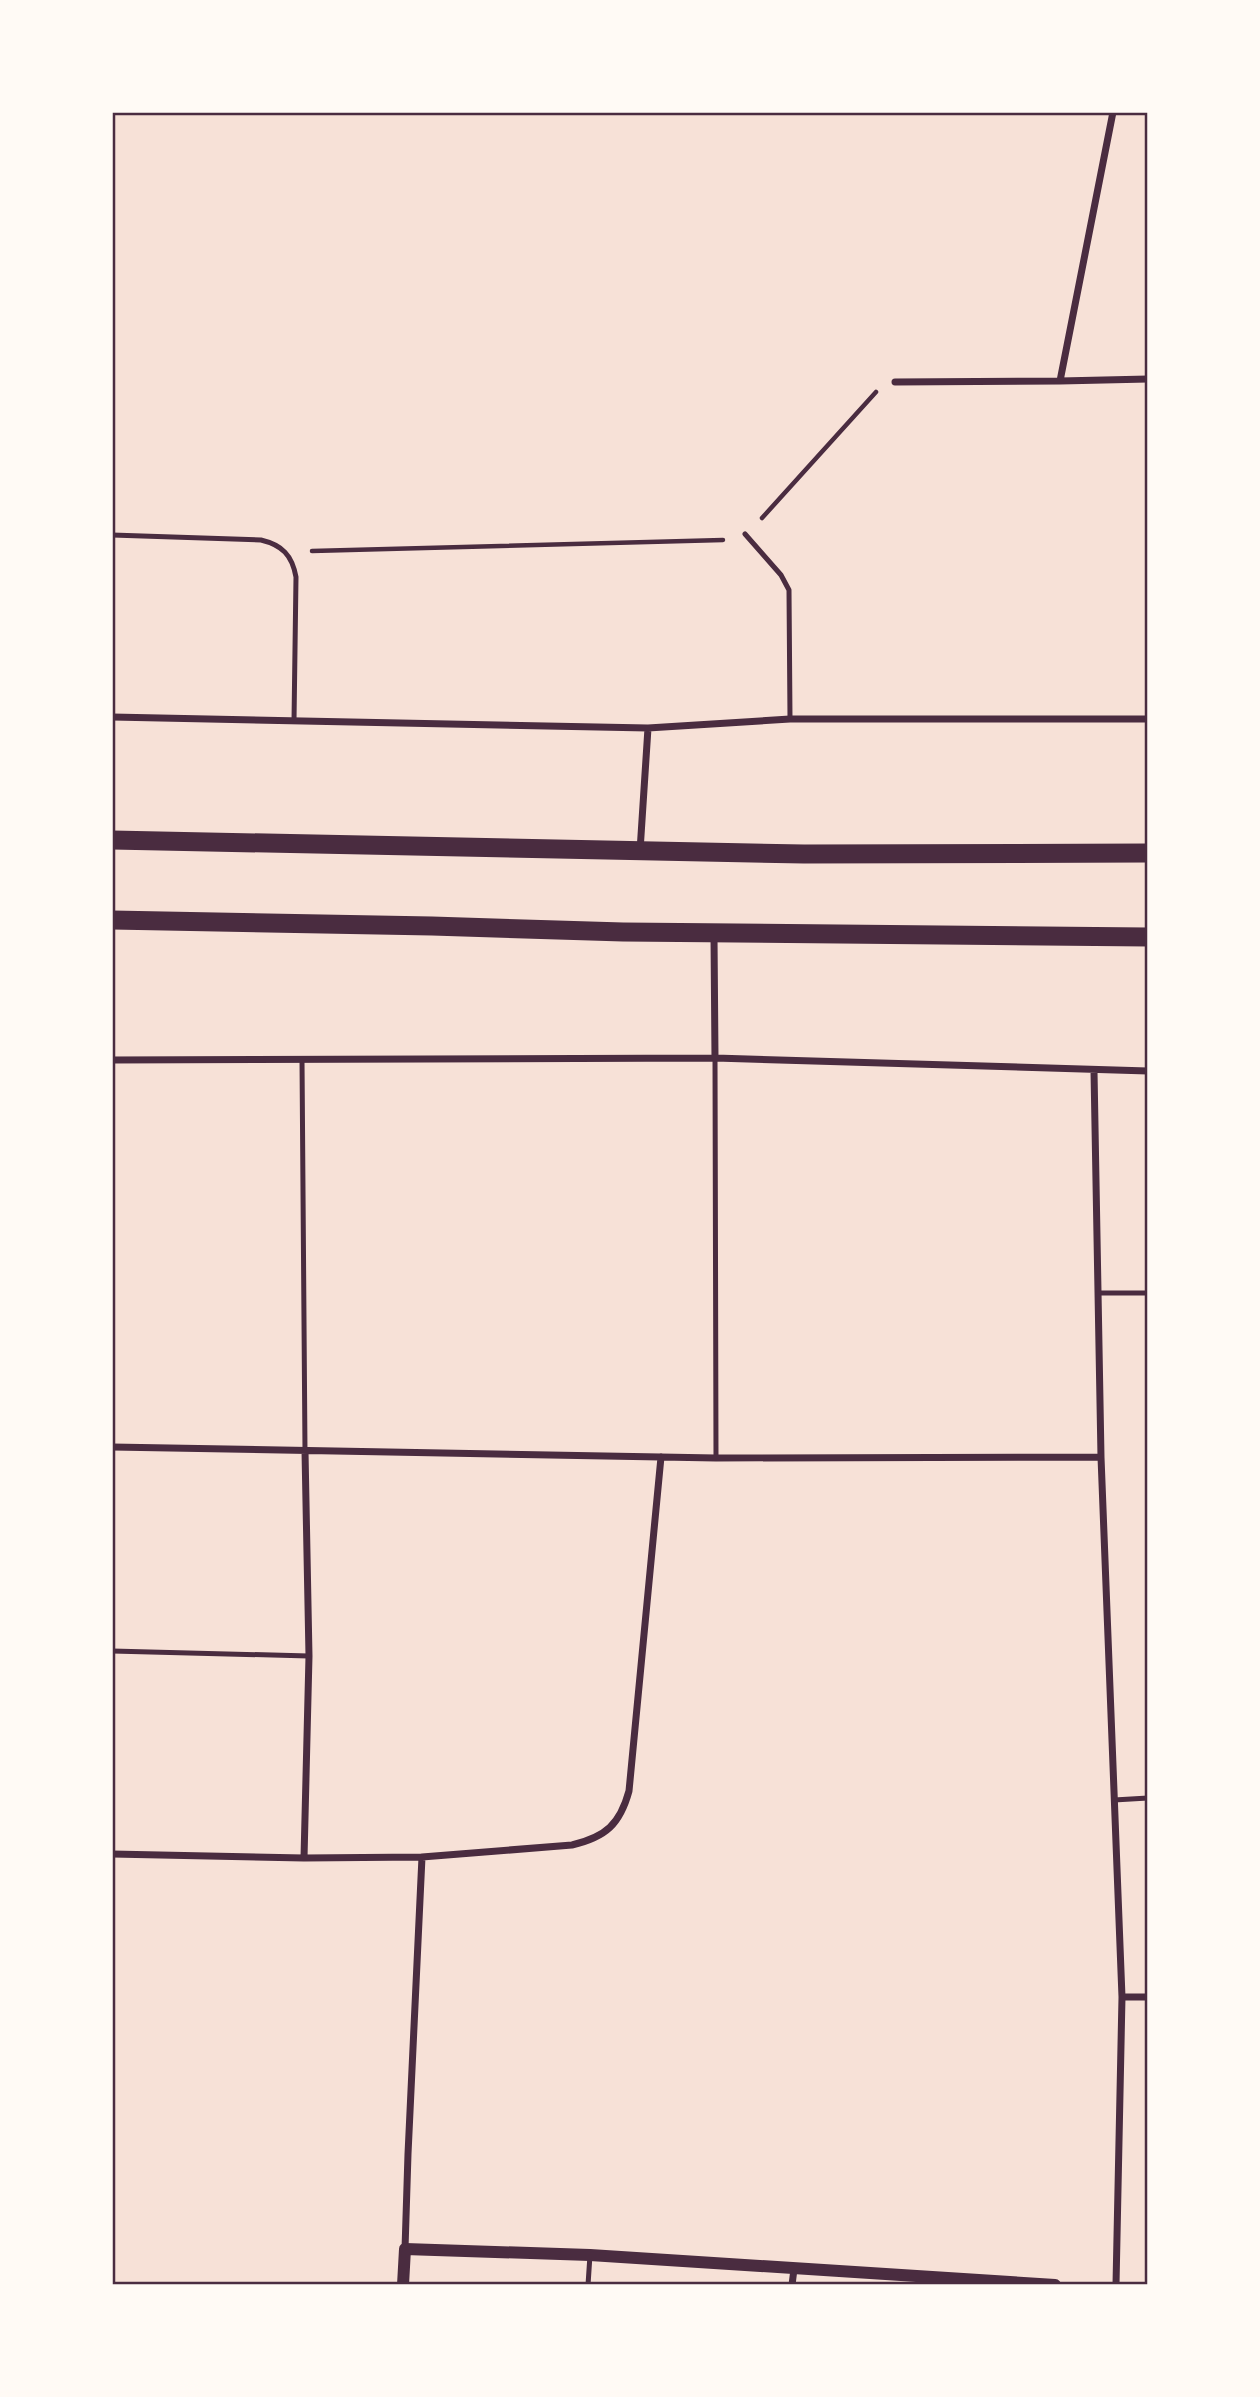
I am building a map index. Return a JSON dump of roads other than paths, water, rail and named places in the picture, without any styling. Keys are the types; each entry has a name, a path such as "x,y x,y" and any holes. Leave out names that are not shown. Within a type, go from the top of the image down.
{"highway":[{"path":"112,840 804,854 1148,853"},
{"path":"112,920 714,933 1148,937"}],"street":[{"path":"1060,381 1113,112"},
{"path":"895,383 1148,379"},
{"path":"112,717 648,728 790,719 1148,719"},
{"path":"640,851 648,728"},
{"path":"714,933 715,1058"},
{"path":"112,1060 715,1058 1148,1071"},
{"path":"1094,1071 1101,1457 1122,1997 1116,2285"},
{"path":"112,1447 716,1458 1101,1457"},
{"path":"304,1858 309,1656 305,1451"},
{"path":"112,1854 304,1858 422,1857 572,1845 604,1834 616,1822 629,1791 661,1457"},
{"path":"403,2285 422,1857"},
{"path":"1122,1997 1148,1997"},
{"path":"405,2249 590,2255 1055,2285"},
{"path":"792,2285 794,2269"}],"lane":[{"path":"745,534 781,575 789,590 790,719"},
{"path":"112,535 261,540 274,543 286,551 293,563 296,577 294,721"},
{"path":"715,1058 716,1458"},
{"path":"302,1060 305,1451"},
{"path":"1098,1293 1148,1293"},
{"path":"112,1651 309,1656"},
{"path":"1114,1800 1148,1798"},
{"path":"588,2285 590,2255"}]}
